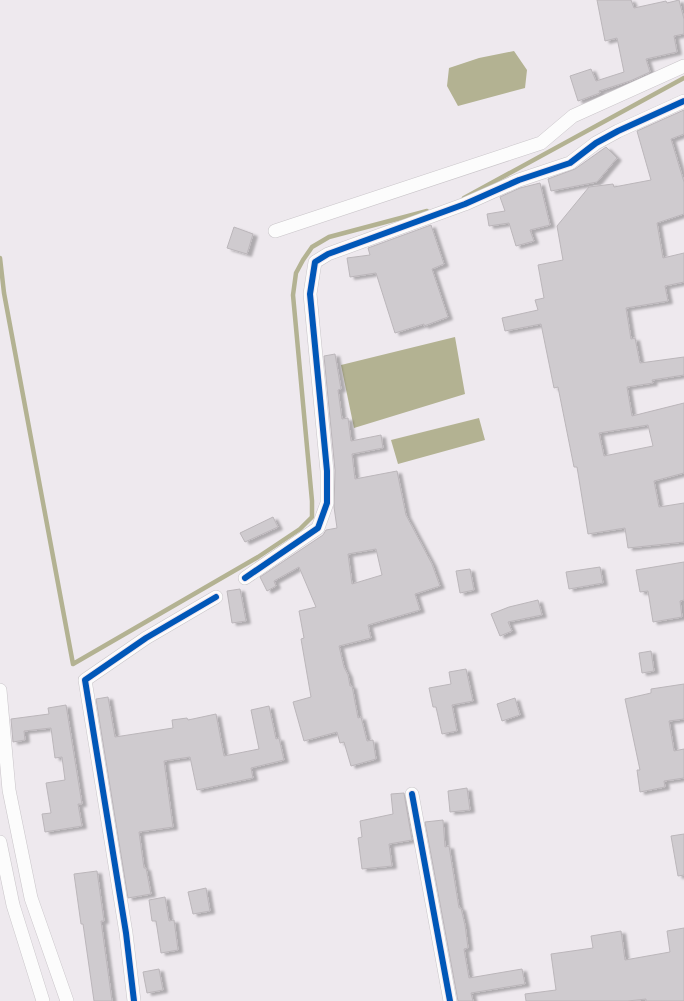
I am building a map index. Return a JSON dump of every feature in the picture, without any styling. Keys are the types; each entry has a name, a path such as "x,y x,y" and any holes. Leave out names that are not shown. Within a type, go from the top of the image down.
{"street":[{"path":"275,231 541,143 573,116 684,66"},
{"path":"245,578 318,528 327,503 327,471 310,294 315,262 328,254 465,204 519,180 570,162 596,143 618,131 684,101"},
{"path":"134,1001 126,933 85,680 146,638 216,597"},
{"path":"0,690 9,790 31,898 66,1001"},
{"path":"412,794 450,1001"},
{"path":"0,842 13,905 43,1001"}],"shaded area":[{"path":"514,51 527,70 525,88 458,106 447,86 449,68 479,58"},
{"path":"455,337 465,394 354,428 341,365"},
{"path":"479,418 485,440 398,464 391,440"}],"building":[{"path":"597,0 631,0 634,8 666,1 667,3 679,0 684,19 684,34 674,36 677,52 646,59 650,72 630,81 599,91 600,93 578,101 570,76 591,69 596,81 624,72 617,38 605,41"},
{"path":"684,110 684,134 671,139 684,182 684,214 657,223 663,258 684,253 684,282 665,286 668,301 626,308 631,339 635,338 640,363 684,357 684,375 652,380 653,383 627,387 632,416 684,403 684,473 654,481 659,507 684,503 684,542 628,548 625,528 588,534 577,467 574,467 558,387 554,388 541,324 505,331 502,318 538,310 535,300 544,298 538,265 563,260 557,226 589,187 613,184 614,187 651,180 637,131","holes":["648,425 653,446 604,456 599,433"]},
{"path":"606,147 617,158 597,182 551,191 548,179 575,169"},
{"path":"540,183 550,225 530,230 534,241 516,246 509,223 489,226 487,214 505,211 500,197 520,188"},
{"path":"431,225 444,264 432,269 448,317 424,326 424,324 395,333 376,273 350,277 347,258 370,255 368,248"},
{"path":"234,227 253,234 247,254 227,248"},
{"path":"335,354 341,389 338,390 342,419 348,418 351,441 381,435 383,448 352,454 355,479 397,471 406,515 432,564 440,586 415,594 420,610 368,625 371,638 339,646 350,686 352,686 358,718 361,717 367,741 373,740 376,759 351,766 344,742 340,743 337,732 304,741 293,702 311,697 301,639 304,638 299,611 316,607 299,567 274,581 276,586 267,591 260,577 323,535 326,530 337,528 334,507 335,470 324,356","holes":["376,549 382,575 352,584 348,554"]},
{"path":"273,517 278,527 245,542 240,533"},
{"path":"684,562 684,600 680,601 682,617 653,622 648,591 640,592 636,570"},
{"path":"600,567 603,583 569,589 566,572"},
{"path":"470,569 474,590 460,593 456,571"},
{"path":"240,589 246,621 232,623 227,591"},
{"path":"538,600 542,615 508,622 512,631 500,636 491,614 509,607"},
{"path":"651,651 654,671 642,673 639,653"},
{"path":"466,669 473,701 452,705 457,731 442,734 436,707 433,707 429,688 451,684 449,672"},
{"path":"684,684 684,719 669,721 674,751 684,749 684,778 664,781 665,787 640,792 637,770 640,770 625,699 651,693 651,689"},
{"path":"108,697 115,737 173,728 172,720 187,718 188,720 216,714 224,756 259,749 251,710 269,706 276,739 279,738 284,760 251,768 253,778 197,790 190,757 164,761 173,827 139,832 144,868 146,868 151,894 128,898 96,699"},
{"path":"515,698 520,715 502,721 497,704"},
{"path":"66,705 82,804 78,804 82,826 45,832 42,814 51,813 46,783 65,780 62,757 55,758 51,728 24,731 25,740 13,742 11,719 49,714 48,708"},
{"path":"467,788 470,810 450,812 448,791"},
{"path":"404,793 412,840 389,844 392,866 362,869 358,838 362,837 360,821 393,814 391,794"},
{"path":"443,820 445,847 449,846 459,908 461,908 465,925 468,948 464,949 469,978 522,969 525,984 471,993 473,1001 458,1001 425,822"},
{"path":"684,834 684,875 678,876 671,836"},
{"path":"97,871 104,921 101,921 112,1001 94,1001 74,874"},
{"path":"206,888 210,911 193,914 188,892"},
{"path":"165,897 169,921 174,920 178,950 161,953 156,921 152,921 149,900"},
{"path":"684,928 684,1001 646,1001 646,999 628,1001 526,1001 525,994 556,990 551,954 593,948 591,936 621,931 625,960 670,952 667,931"},
{"path":"159,969 163,990 147,993 143,972"}],"waterway":[{"path":"464,198 684,78"},
{"path":"0,258 4,293 73,664 258,557 300,529 312,517 312,501 293,295 296,273 312,247 329,237 427,211"}],"cycle path":[{"path":"245,578 318,528 327,503 327,471 310,294 315,262 328,254 465,204 519,180 570,163 596,143 618,131 684,101"},
{"path":"134,1001 126,933 85,680 146,638 216,597"},
{"path":"412,794 450,1001"}]}
